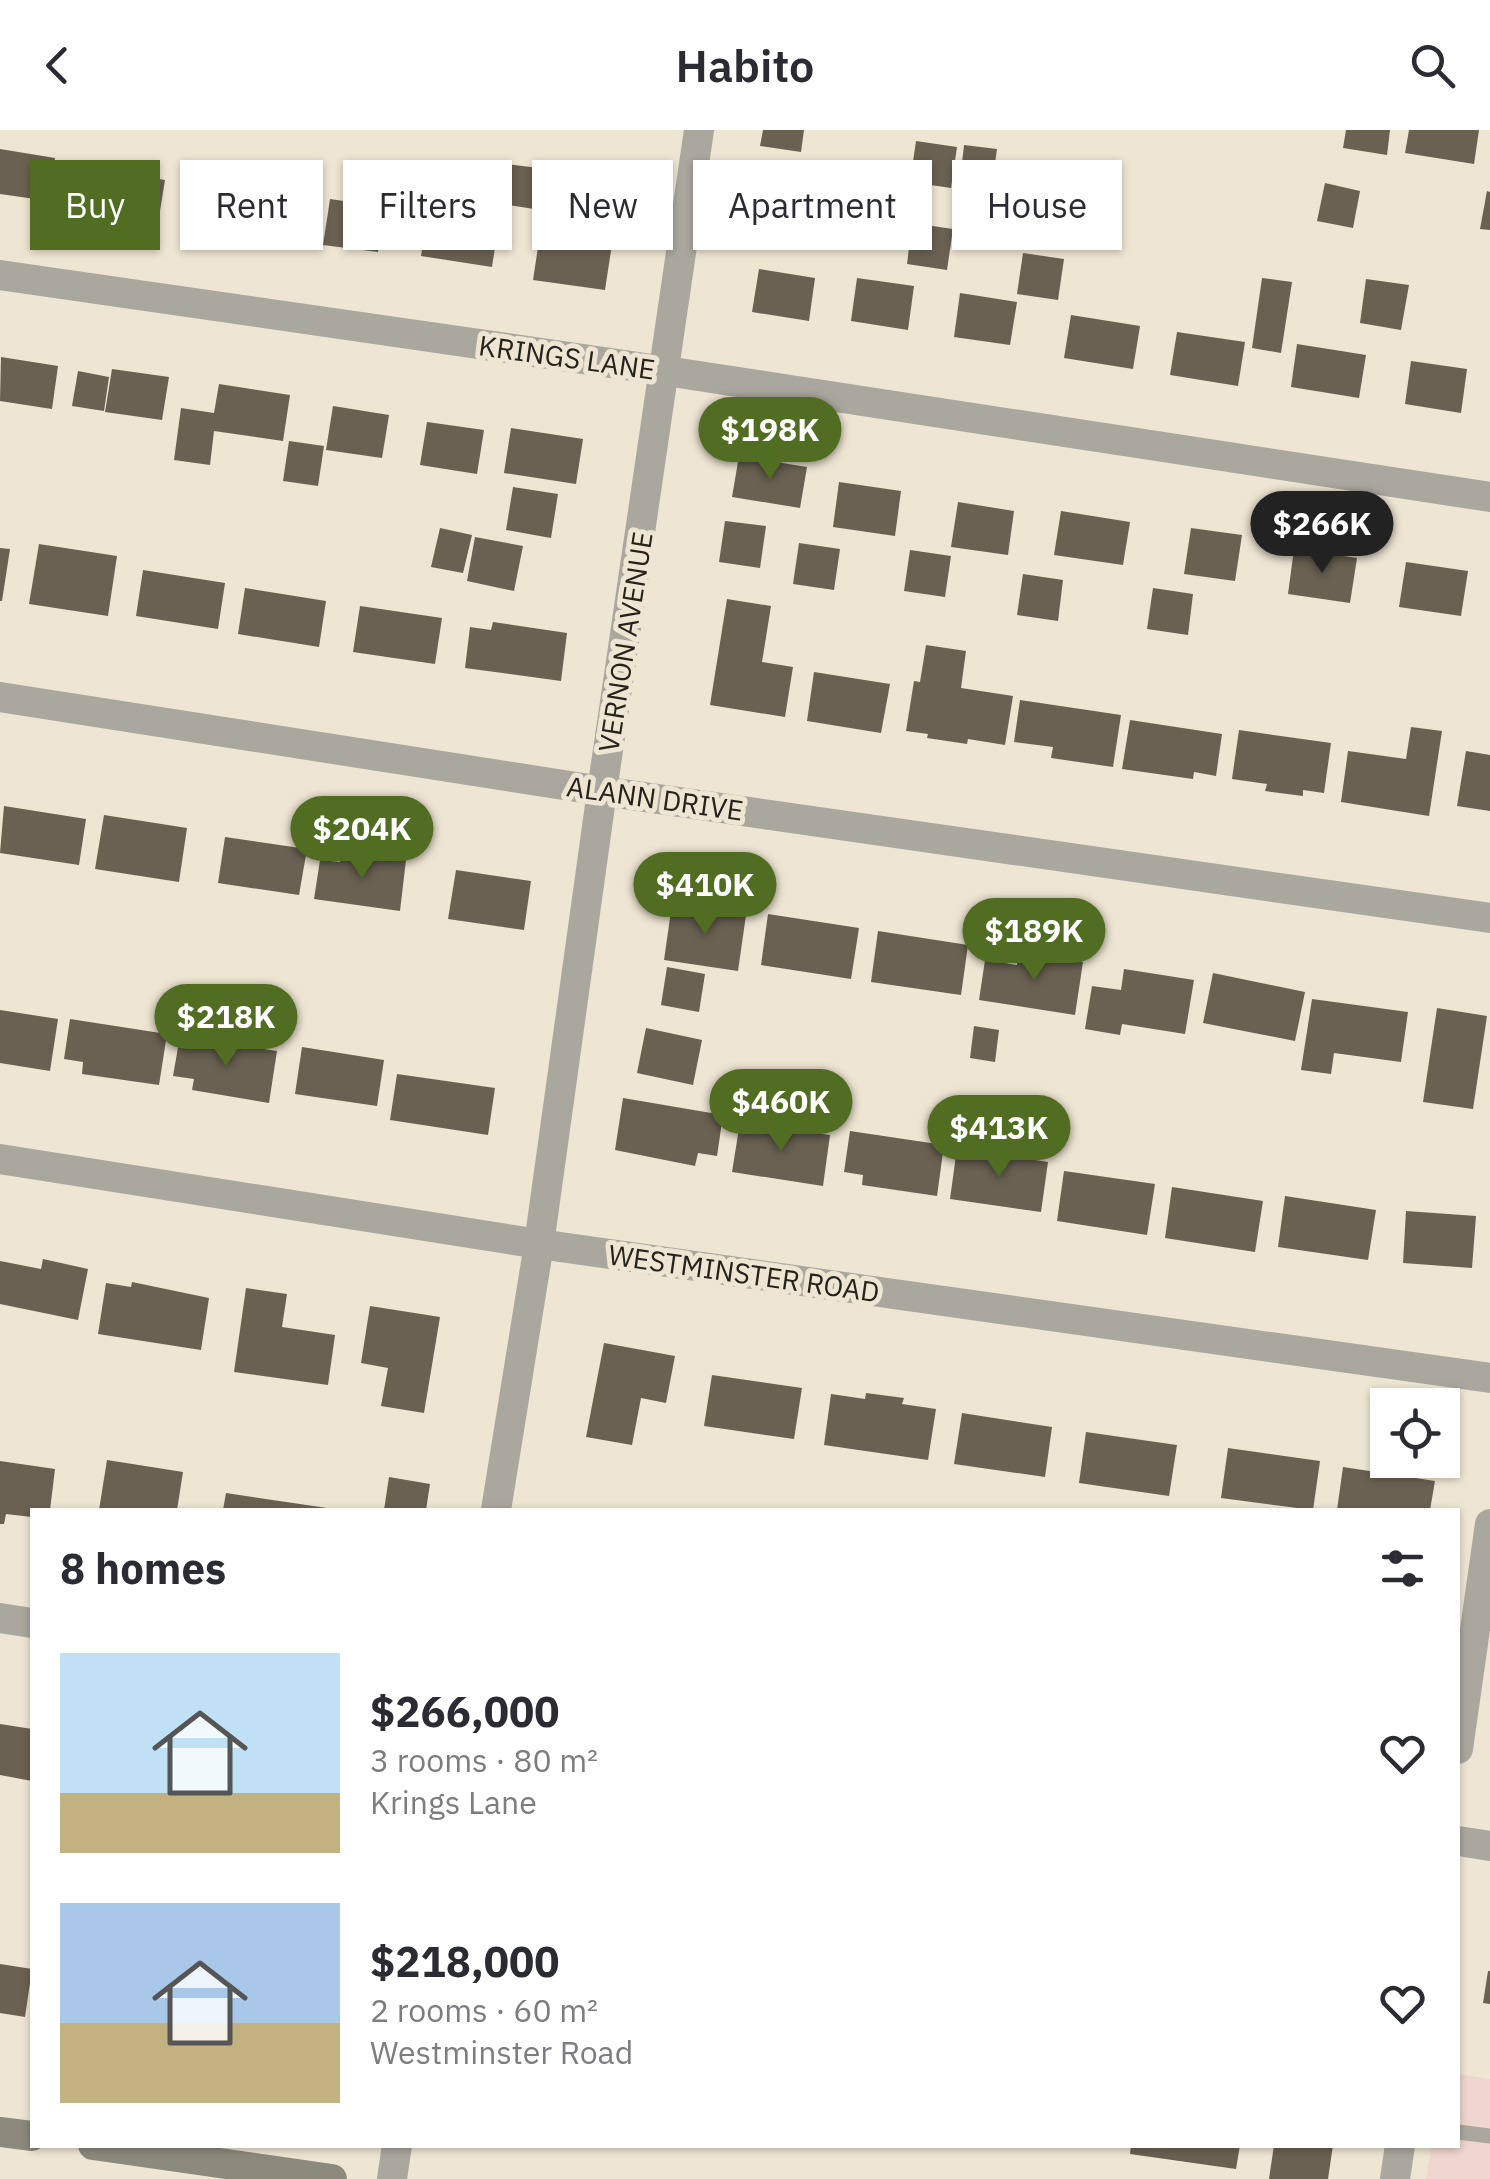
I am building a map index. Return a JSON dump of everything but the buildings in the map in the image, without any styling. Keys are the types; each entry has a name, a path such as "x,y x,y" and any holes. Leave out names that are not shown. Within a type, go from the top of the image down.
{"main road":[{"path":"0,2132 30,2136"},
{"path":"114,2148 332,2179"}],"street":[{"name":"VERNON AVENUE","path":"496,1508 540,1244 602,791 700,130"},
{"name":"KRINGS LANE","path":"0,275 666,371 1490,497"},
{"name":"ALANN DRIVE","path":"0,697 602,791 1490,918"},
{"name":"WESTMINSTER ROAD","path":"0,1159 540,1244 1490,1378"},
{"path":"1460,1734 1490,1524"},
{"path":"0,1618 30,1623"},
{"path":"1460,1841 1490,1846"},
{"path":"392,2179 397,2148"},
{"path":"1395,2179 1400,2148"}],"lane":[{"path":"1460,2132 1490,2136"}],"shaded area":[{"path":"1460,2074 1490,2079 1490,2179 1426,2179 1431,2148 1460,2148"}]}
